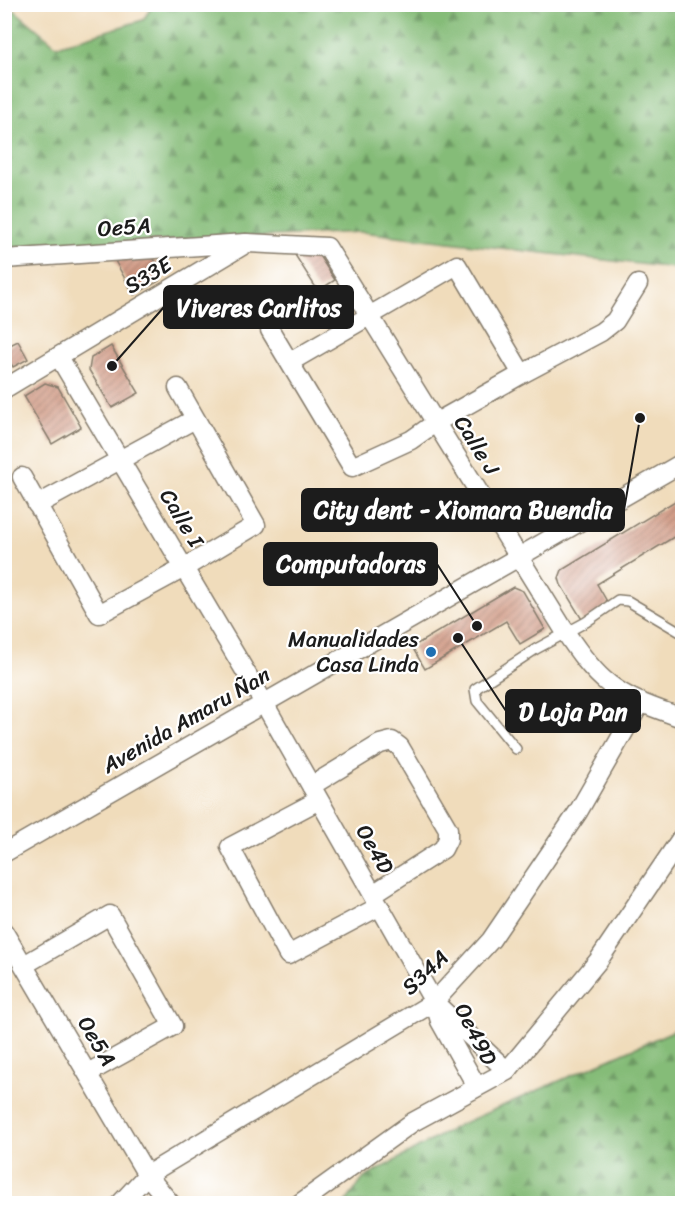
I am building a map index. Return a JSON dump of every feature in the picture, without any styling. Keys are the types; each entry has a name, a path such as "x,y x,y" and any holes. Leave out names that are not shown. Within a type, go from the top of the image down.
{"street":[{"name":"Calle J","path":"248,243 327,247 580,654 609,684 641,702 682,718"},
{"name":"Oe5A","path":"4,259 248,243"},
{"name":"S33E","path":"4,389 248,243"},
{"path":"290,362 457,265 522,374"},
{"path":"270,330 352,467 411,440 435,423 601,332 615,321 638,284"},
{"name":"Calle I","path":"59,357 264,703"},
{"path":"22,477 99,614 184,568 256,525 178,388"},
{"path":"37,505 195,419"},
{"name":"Avenida Amaru Ñan","path":"4,853 679,463"},
{"name":"S34A","path":"120,1203 147,1175 434,1002 491,940 578,812 641,702"},
{"name":"Oe4D","path":"264,703 434,1002 447,1015"},
{"path":"392,741 400,747 448,829 448,839 443,849 377,900 288,955 230,847 315,793 380,744 392,741"},
{"path":"299,1203 412,1122 507,1071 598,961 682,837"},
{"path":"24,965 110,915 173,1026 88,1073"},
{"name":"Oe5A","path":"4,932 147,1175 171,1203"},
{"name":"Oe49D","path":"434,1002 440,1021 477,1087"},
{"name":"Oe49D","path":"447,1015 507,1071"}],"lane":[{"path":"516,749 477,701 475,689 618,600 628,601 682,633"}],"green space":[{"path":"4,5 8,5 57,46 143,20 153,5 679,5 682,17 682,269 362,232 5,248"},
{"path":"682,1023 682,1203 345,1203 364,1178 459,1125 673,1031"}],"building":[{"path":"318,254 335,280 318,291 295,255"},
{"path":"150,257 159,264 162,275 159,281 134,295 114,259"},
{"path":"18,341 28,359 13,367 4,353 4,348"},
{"path":"111,346 139,393 112,408 89,370 91,358"},
{"path":"45,383 58,387 81,427 52,444 24,396"},
{"path":"680,498 682,501 682,532 597,584 609,605 583,621 561,585 559,578 562,570"},
{"path":"513,587 523,591 545,629 520,644 506,621 425,669 412,647"}],"place":[{"name":"Viveres Carlitos","path":"112,366"},
{"name":"City dent - Xiomara Buendia","path":"640,418"},
{"name":"Computadoras","path":"477,626"},
{"name":"D Loja Pan","path":"458,638"},
{"name":"Manualidades Casa Linda","path":"431,652"}]}
